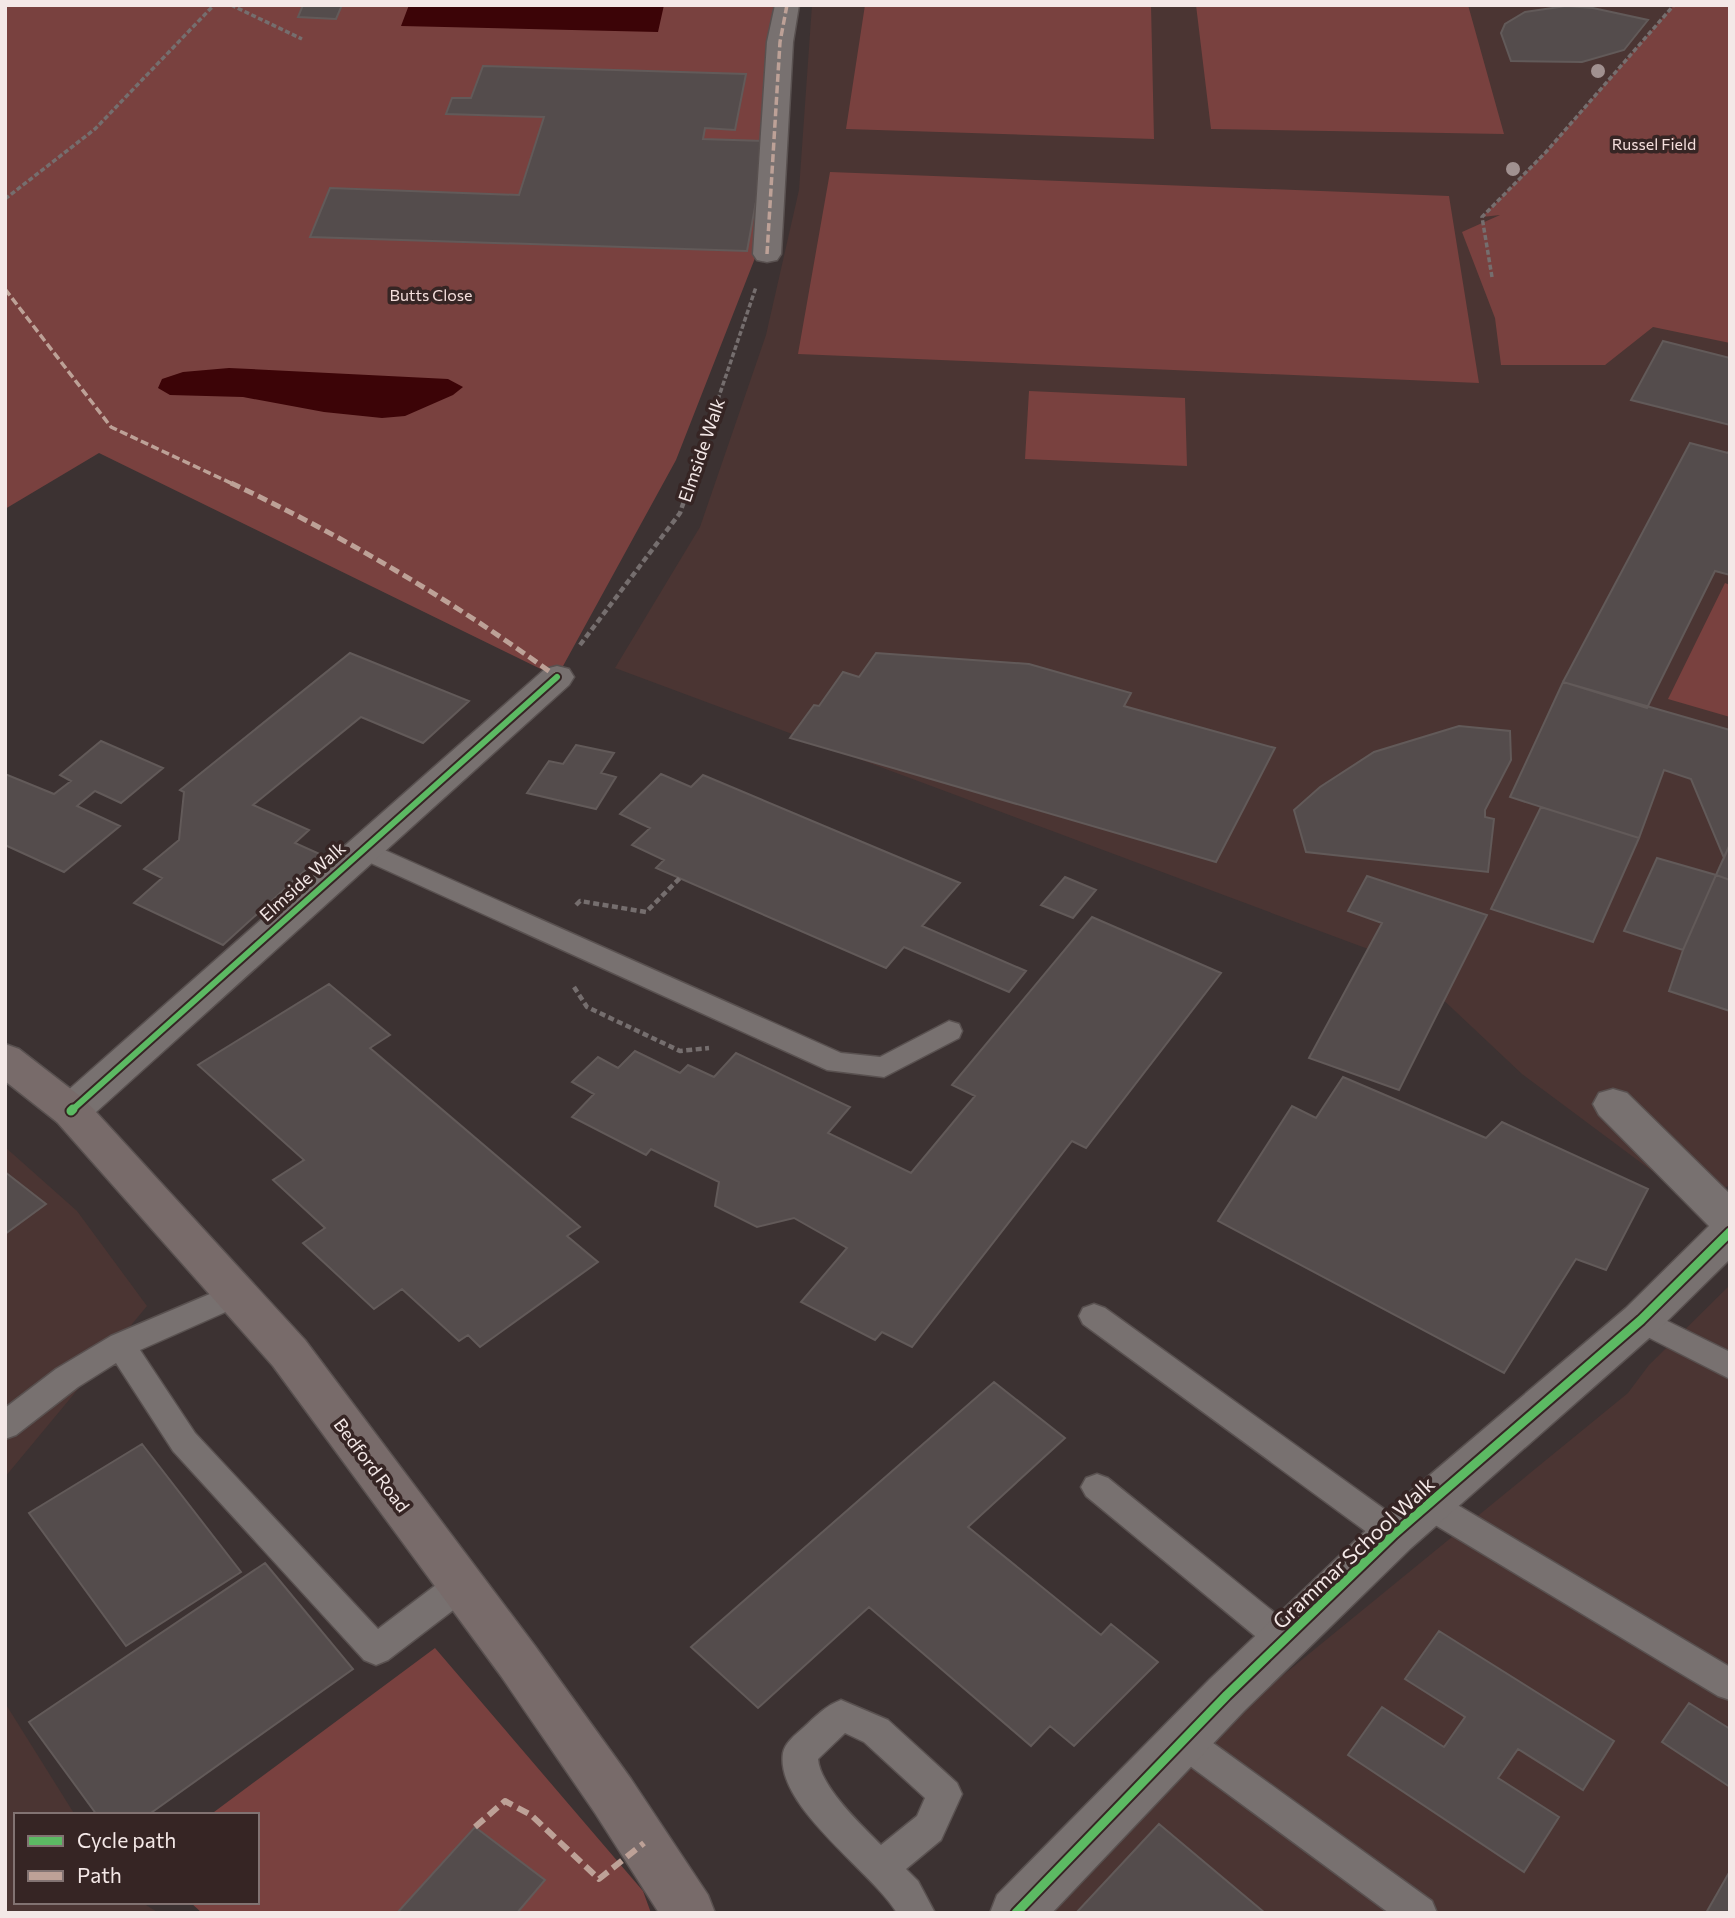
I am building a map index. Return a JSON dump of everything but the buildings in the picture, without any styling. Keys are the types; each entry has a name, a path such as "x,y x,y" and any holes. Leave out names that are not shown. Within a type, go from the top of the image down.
{"main road":[{"name":"Bedford Road","path":"5,1059 71,1111 239,1294 289,1353 613,1796 689,1913"}],"street":[{"path":"767,254 780,42 787,5"},
{"name":"Elmside Walk","path":"71,1111 556,677"},
{"path":"1613,1104 1730,1221"},
{"name":"Grammar School Walk","path":"1016,1913 1183,1741 1394,1534 1641,1320 1730,1233"}],"lane":[{"path":"362,849 837,1063 884,1067 949,1031"},
{"path":"5,1426 67,1378 122,1345 239,1294"},
{"path":"1094,1316 1394,1534"},
{"path":"1641,1320 1730,1367"},
{"path":"122,1345 135,1370 184,1442 376,1650 461,1585"},
{"path":"1097,1487 1284,1640"},
{"path":"1428,1504 1730,1685"},
{"path":"1183,1741 1419,1913"},
{"path":"881,1867 905,1893 917,1913"}],"path":[{"path":"5,198 95,129 214,5"},
{"path":"231,5 302,39"},
{"path":"1492,277 1482,217 1546,152 1674,5"},
{"path":"549,933 580,901 646,912 680,878"}],"shaded area":[{"path":"409,5 664,5 658,32 401,26"},
{"path":"812,5 1730,5 1730,1185 1695,1203 1522,1074 1403,962 615,668 700,527 766,335 799,190"},
{"path":"229,368 448,379 463,387 453,395 405,416 382,418 324,412 243,397 170,395 158,388 162,379 183,372"},
{"path":"5,1147 77,1211 147,1306 5,1477"},
{"path":"1730,1285 1730,1913 1050,1913 1260,1694 1628,1393 1649,1365"},
{"path":"5,1703 74,1813 14,1813 14,1904 144,1904 159,1913 5,1913"}],"green space":[{"name":"Butts Close","path":"5,5 776,5 757,253 676,460 557,677 99,453 5,509"},
{"path":"865,5 1151,5 1154,139 846,129"},
{"path":"1196,5 1468,5 1504,134 1211,129"},
{"name":"Russel Field","path":"1674,5 1730,5 1730,343 1653,327 1605,365 1501,365 1495,318 1462,232 1500,215 1482,217 1546,152"},
{"path":"830,172 1449,196 1479,383 798,354"},
{"path":"1029,391 1185,398 1187,466 1025,459"},
{"path":"1725,583 1730,585 1730,717 1668,699"},
{"path":"435,1648 643,1891 651,1913 202,1913 192,1904 259,1904 259,1813 213,1813"}],"marked path":[{"path":"767,254 780,42 787,5"},
{"path":"5,289 111,427 290,511 485,624 557,677"},
{"path":"475,1827 505,1801 531,1815 599,1879 644,1843"}],"cycle path":[{"path":"71,1111 557,677"},
{"path":"1016,1913 1227,1695 1394,1534 1641,1320 1730,1232"}]}
